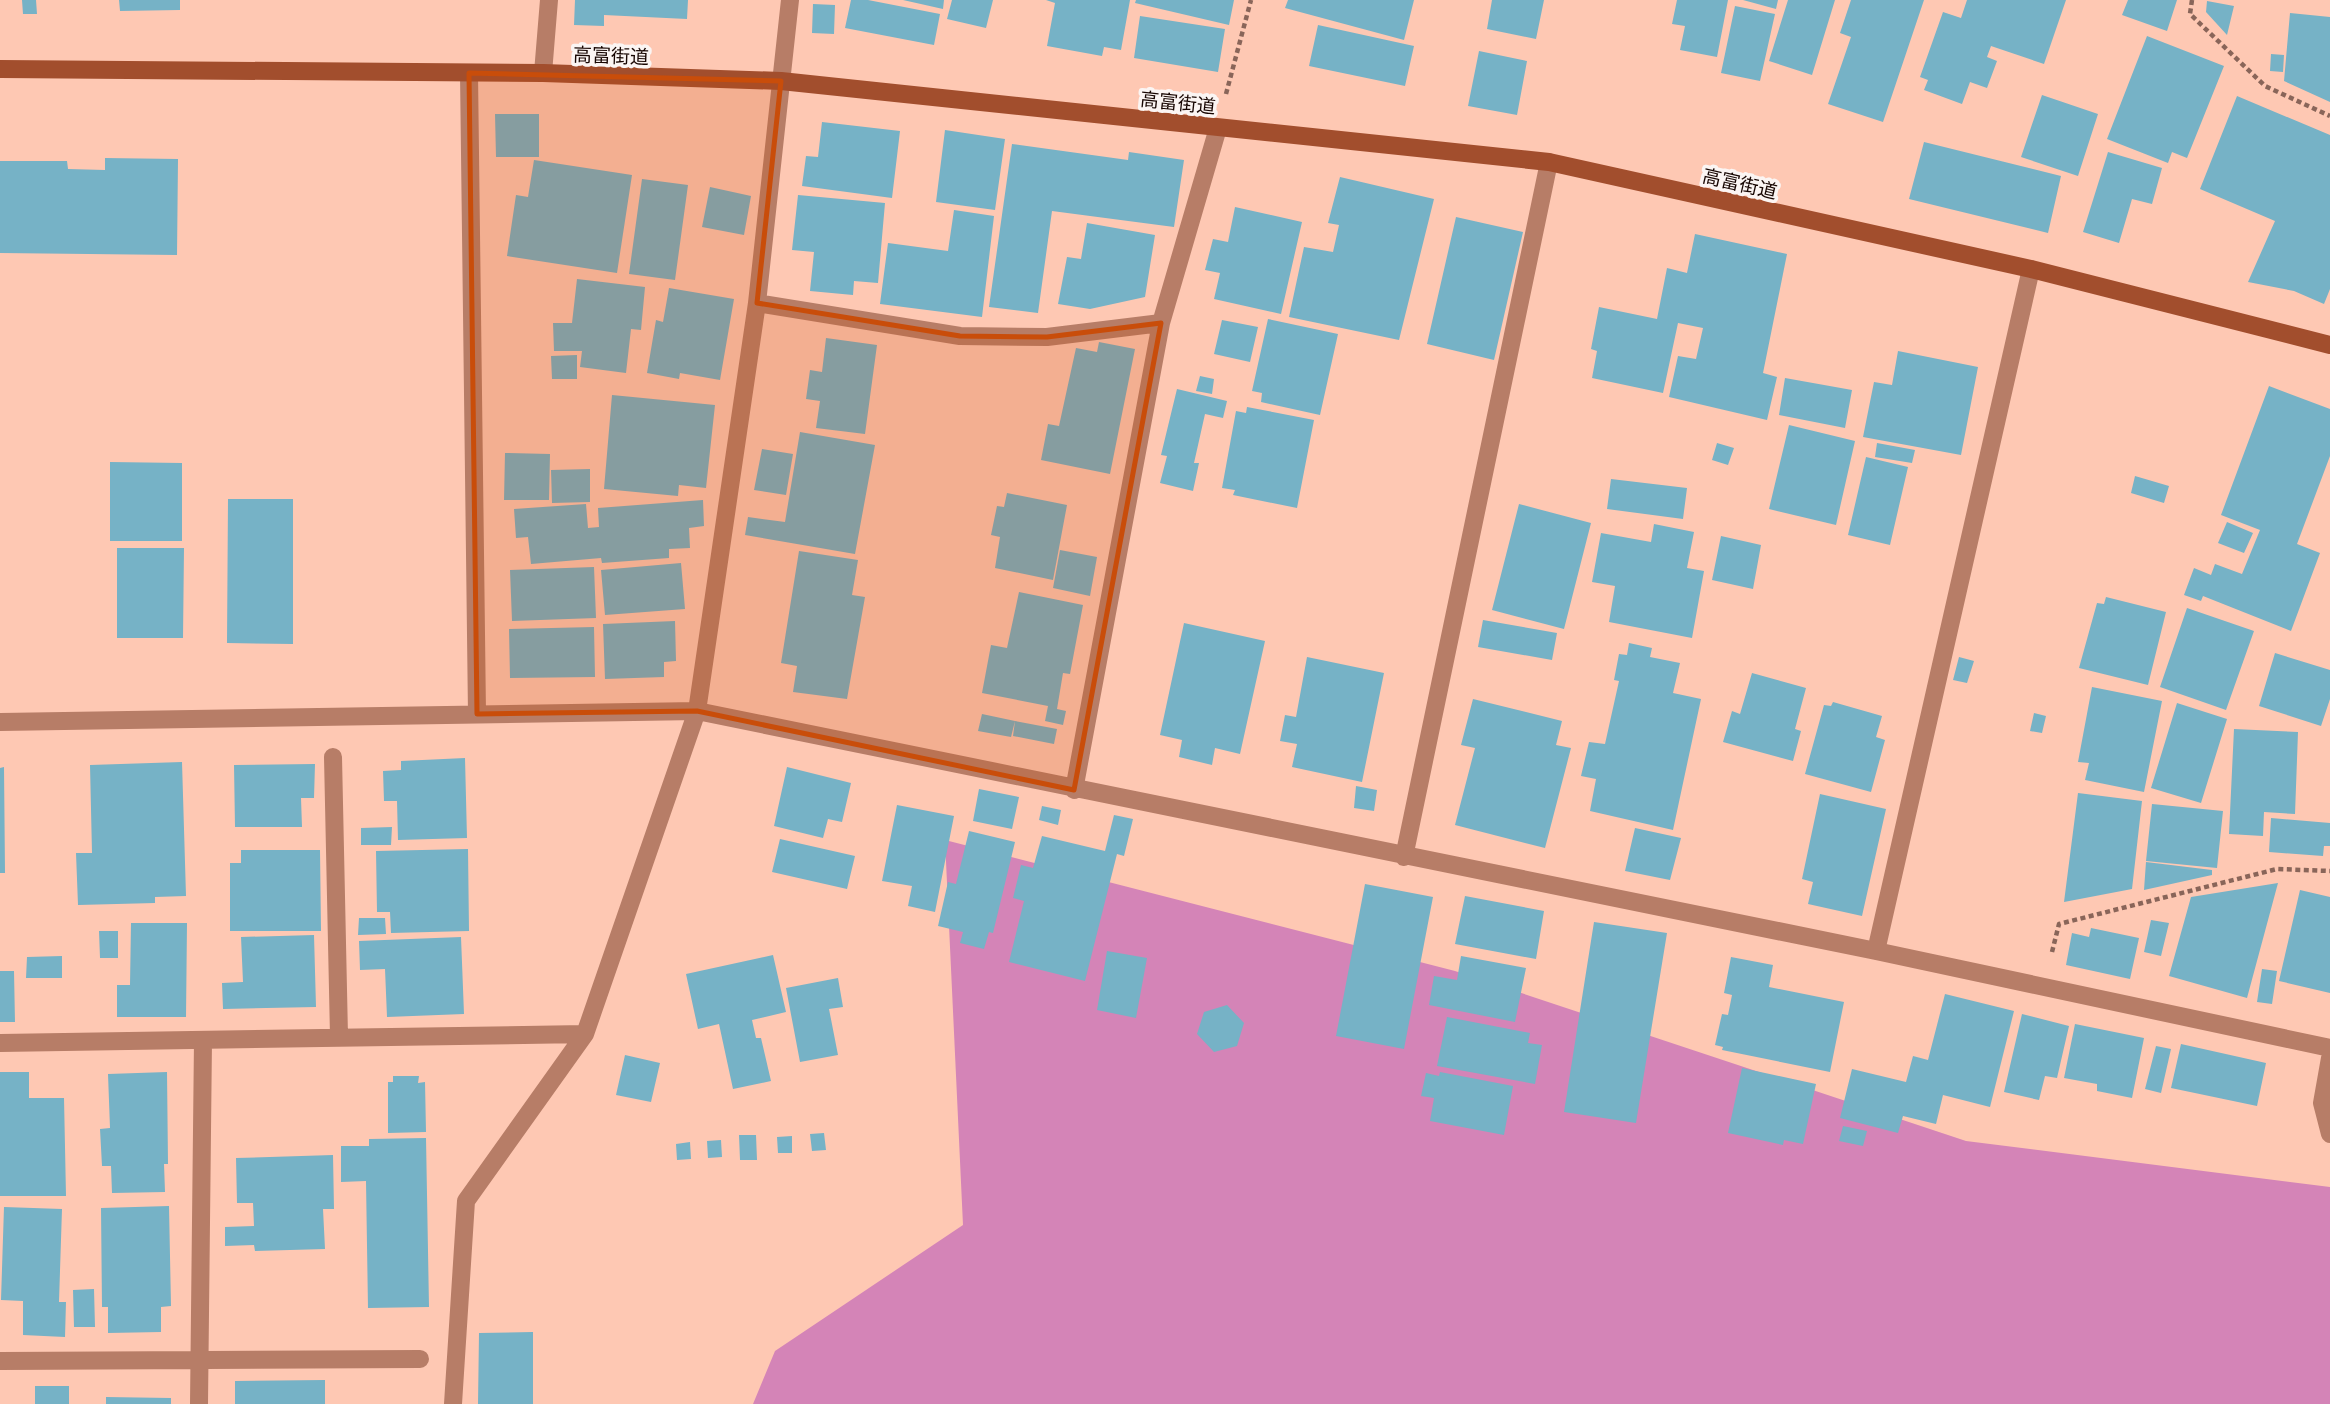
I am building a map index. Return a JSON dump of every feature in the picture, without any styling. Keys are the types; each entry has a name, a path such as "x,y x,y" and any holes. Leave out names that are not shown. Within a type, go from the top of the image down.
{"street":[{"path":"543,73 549,0"},
{"path":"453,1404 466,1202 585,1034 697,711 757,303 790,0"},
{"name":"高富街道","path":"0,69 543,73 781,81 1549,162 2031,269 2330,345"},
{"path":"469,73 477,715"},
{"path":"1074,790 1161,323 1218,128"},
{"path":"1404,857 1549,162"},
{"path":"1876,951 2031,269"},
{"path":"757,303 960,336 1047,337 1161,323"},
{"path":"0,722 697,711 1074,790 1876,951 2330,1048"},
{"path":"332,757 339,1036"},
{"path":"0,1043 585,1034"},
{"path":"199,1404 203,1040"},
{"path":"2330,1058 2322,1103 2330,1134"},
{"path":"0,1361 420,1359"}],"path":[{"path":"1218,128 1251,0"},
{"path":"2192,0 2190,14 2265,86 2330,116"},
{"path":"2043,987 2059,924 2277,869 2330,871"}],"highlighted area":[{"path":"469,73 781,81 757,303 960,336 1047,337 1161,323 1074,790 697,711 477,714"}],"shaded area":[{"path":"945,840 1455,971 1966,1141 2330,1187 2330,1404 753,1404 775,1351 963,1225"}],"building":[{"path":"22,0 36,0 37,14 23,14"},
{"path":"119,0 180,0 180,10 120,11"},
{"path":"575,0 688,0 687,19 604,15 604,26 574,25"},
{"path":"851,0 868,0 940,14 934,45 845,28"},
{"path":"903,0 944,0 943,9"},
{"path":"952,0 993,0 986,28 947,19"},
{"path":"1046,0 1130,0 1121,50 1104,47 1102,56 1047,46 1055,3"},
{"path":"1136,0 1234,0 1229,25 1135,3"},
{"path":"1288,0 1414,0 1404,40 1285,8"},
{"path":"1492,0 1544,0 1536,39 1487,29"},
{"path":"1677,0 1728,0 1717,57 1680,50 1685,26 1672,24"},
{"path":"1743,0 1778,0 1776,9"},
{"path":"1788,0 1835,0 1812,75 1769,61"},
{"path":"1851,0 1924,0 1883,122 1828,104 1851,37 1840,33"},
{"path":"1967,0 2066,0 2044,64 1991,46 1987,57 1997,61 1987,88 1970,82 1962,104 1924,90 1928,80 1920,77 1943,12 1961,18"},
{"path":"2128,0 2177,0 2167,31 2122,15"},
{"path":"2207,1 2234,6 2227,35 2206,12"},
{"path":"813,4 835,5 834,34 812,33"},
{"path":"1735,6 1775,14 1760,81 1721,73"},
{"path":"2290,13 2330,17 2330,102 2284,81"},
{"path":"1140,16 1225,29 1218,72 1134,58"},
{"path":"1318,25 1414,46 1405,86 1309,66"},
{"path":"2147,36 2224,66 2187,158 2172,152 2168,163 2107,139"},
{"path":"1479,51 1527,61 1517,115 1468,106"},
{"path":"2271,54 2284,55 2283,72 2270,71"},
{"path":"2042,95 2098,114 2078,176 2021,157"},
{"path":"2237,96 2330,135 2330,289 2324,304 2294,291 2248,282 2275,221 2200,189"},
{"path":"495,114 539,114 539,157 496,157"},
{"path":"822,122 900,131 892,198 802,186 806,156 818,157"},
{"path":"945,130 1005,139 995,210 936,202"},
{"path":"1924,142 2061,176 2048,233 1909,199"},
{"path":"1012,144 1128,160 1129,152 1184,160 1174,227 1052,211 1038,313 989,307"},
{"path":"2108,152 2162,168 2152,204 2132,199 2119,243 2083,232"},
{"path":"105,158 178,159 177,255 0,253 0,161 67,161 68,169 105,170"},
{"path":"534,160 632,175 617,273 507,256 516,195 528,197"},
{"path":"1340,177 1434,199 1399,340 1289,317 1304,247 1333,252 1339,225 1328,223"},
{"path":"642,179 688,185 675,280 629,274"},
{"path":"710,187 751,196 744,235 702,227"},
{"path":"798,195 885,203 878,283 854,281 853,295 810,291 814,252 792,250"},
{"path":"1235,207 1302,222 1281,314 1214,299 1220,273 1205,270 1213,239 1228,242"},
{"path":"954,210 994,216 982,317 880,304 888,243 948,251"},
{"path":"1456,217 1523,232 1494,360 1427,344"},
{"path":"1087,223 1155,235 1145,297 1090,309 1058,304 1067,257 1081,259"},
{"path":"1695,234 1787,254 1763,373 1777,377 1767,420 1669,397 1678,356 1696,359 1703,328 1678,323 1663,393 1592,378 1597,351 1591,349 1599,307 1657,319 1667,268 1687,273"},
{"path":"577,279 645,287 641,330 631,329 626,373 580,367 582,351 554,351 553,323 572,323"},
{"path":"669,288 734,299 720,380 680,373 679,379 647,373 656,320 663,322"},
{"path":"1268,319 1338,334 1320,415 1261,402 1262,393 1252,391"},
{"path":"1222,320 1258,327 1250,362 1214,354"},
{"path":"826,338 877,345 865,434 816,428 820,401 806,399 810,370 822,372"},
{"path":"1099,342 1135,349 1110,474 1041,460 1048,424 1059,426 1076,348 1097,352"},
{"path":"1898,351 1978,367 1961,455 1863,437 1874,382 1892,385"},
{"path":"577,355 577,379 552,379 551,356"},
{"path":"1200,376 1214,379 1212,394 1196,391"},
{"path":"1785,378 1852,390 1845,428 1779,415"},
{"path":"2269,386 2330,409 2330,456 2297,544 2320,553 2291,631 2203,596 2201,601 2184,595 2194,568 2211,575 2215,564 2242,574 2260,530 2221,515"},
{"path":"1177,389 1227,401 1223,418 1205,414 1194,463 1199,463 1193,491 1160,483 1167,456 1161,455"},
{"path":"612,395 715,405 706,488 679,485 678,496 604,489"},
{"path":"1247,407 1314,420 1297,508 1233,495 1235,490 1222,488 1236,411 1246,413"},
{"path":"1789,425 1855,441 1836,525 1769,509"},
{"path":"800,432 875,445 855,554 745,535 748,517 785,522"},
{"path":"1717,443 1734,448 1728,465 1712,460"},
{"path":"1877,443 1915,450 1912,463 1875,457"},
{"path":"762,449 793,454 786,495 754,490"},
{"path":"505,453 550,454 549,500 504,500"},
{"path":"1866,457 1908,467 1890,545 1848,535"},
{"path":"110,462 182,463 182,541 110,541"},
{"path":"590,469 590,502 552,503 551,470"},
{"path":"2135,476 2169,486 2164,503 2131,493"},
{"path":"1611,479 1687,488 1683,519 1607,509"},
{"path":"1007,493 1067,505 1053,580 995,568 1000,537 991,535 997,506 1004,507"},
{"path":"228,499 293,499 293,644 227,643"},
{"path":"703,500 704,526 689,528 690,548 669,549 669,558 602,563 601,558 531,564 528,537 516,538 514,509 586,504 588,528 599,527 598,508"},
{"path":"1519,504 1591,523 1564,629 1492,610"},
{"path":"2227,522 2253,533 2244,553 2218,543"},
{"path":"1654,524 1694,532 1687,568 1704,571 1692,638 1609,622 1615,586 1592,582 1601,533 1651,542"},
{"path":"1721,536 1761,545 1753,589 1712,580"},
{"path":"117,548 184,548 183,638 117,638"},
{"path":"1060,550 1097,557 1090,596 1053,588"},
{"path":"799,551 858,560 852,595 865,597 847,699 793,692 797,666 781,663"},
{"path":"681,563 685,609 605,615 601,570"},
{"path":"594,567 596,618 512,621 510,570"},
{"path":"1019,592 1083,605 1070,674 1063,673 1057,709 1066,711 1063,725 1045,721 1048,706 982,693 991,645 1007,648"},
{"path":"2106,597 2166,612 2148,685 2079,668 2097,603 2104,604"},
{"path":"2187,608 2254,631 2226,710 2160,687"},
{"path":"1483,620 1557,633 1552,660 1478,647"},
{"path":"675,621 676,661 664,662 664,677 605,679 603,624"},
{"path":"1184,623 1265,641 1240,754 1215,748 1212,765 1179,757 1182,740 1160,735"},
{"path":"594,627 595,677 510,678 509,629"},
{"path":"1629,643 1652,648 1650,657 1680,663 1673,693 1701,699 1673,830 1590,811 1596,779 1581,776 1589,742 1605,744 1619,681 1614,680 1619,654 1627,655"},
{"path":"2275,653 2330,670 2330,699 2321,726 2259,706"},
{"path":"1307,657 1384,673 1362,782 1292,767 1297,744 1280,741 1285,715 1296,717"},
{"path":"1959,657 1974,661 1967,683 1953,680"},
{"path":"1752,673 1806,688 1795,729 1801,731 1793,761 1723,742 1732,711 1740,714"},
{"path":"2092,687 2162,701 2144,792 2085,780 2089,763 2078,762"},
{"path":"1473,699 1562,721 1556,745 1571,748 1545,848 1455,825 1475,748 1461,745"},
{"path":"1833,702 1882,716 1876,737 1885,740 1871,792 1805,774 1824,705 1831,706"},
{"path":"2177,703 2227,719 2201,803 2151,788"},
{"path":"2034,713 2046,716 2042,733 2030,731"},
{"path":"982,714 1015,721 1011,737 978,731"},
{"path":"1015,721 1057,729 1054,744 1013,736"},
{"path":"2234,729 2298,732 2295,814 2264,812 2263,836 2229,834"},
{"path":"465,758 467,838 398,840 397,801 384,801 383,771 401,770 401,761"},
{"path":"182,762 186,896 155,897 155,903 78,905 76,853 92,853 90,765"},
{"path":"315,764 314,798 301,798 302,827 235,827 234,765"},
{"path":"4,767 5,873 0,873 0,768"},
{"path":"787,767 851,783 842,822 828,819 823,838 774,826"},
{"path":"1356,786 1377,790 1374,811 1354,808"},
{"path":"979,789 1019,797 1012,829 973,821"},
{"path":"2078,793 2142,801 2132,889 2064,902"},
{"path":"1820,794 1886,809 1862,916 1808,904 1813,882 1802,879"},
{"path":"2152,804 2223,811 2217,868 2146,861"},
{"path":"897,805 954,816 935,912 908,906 912,886 882,881"},
{"path":"1042,806 1061,810 1058,825 1039,820"},
{"path":"1114,815 1133,819 1124,856 1117,854 1085,981 1009,962 1024,901 1013,898 1021,865 1033,868 1042,836 1105,851"},
{"path":"2271,818 2330,823 2330,846 2324,846 2323,856 2269,852"},
{"path":"392,827 391,845 361,845 361,828"},
{"path":"1635,828 1681,838 1670,880 1625,871"},
{"path":"969,831 1015,842 993,933 989,932 984,949 960,943 963,932 938,926 948,882 956,884"},
{"path":"780,839 855,856 847,889 772,872"},
{"path":"468,849 469,931 391,933 390,912 377,912 376,851"},
{"path":"241,850 320,850 321,931 230,931 230,863 241,863"},
{"path":"2146,862 2212,870 2212,875 2144,890"},
{"path":"2278,883 2247,998 2169,976 2191,897"},
{"path":"1365,884 1433,897 1404,1049 1336,1036"},
{"path":"2300,890 2330,897 2330,993 2279,981"},
{"path":"1465,896 1544,911 1536,959 1455,944"},
{"path":"359,918 385,918 386,934 358,935"},
{"path":"2151,920 2169,923 2161,956 2144,952"},
{"path":"1594,922 1667,933 1636,1123 1564,1112"},
{"path":"131,923 187,923 186,1017 117,1017 117,985 130,985"},
{"path":"2091,928 2139,938 2130,979 2066,965 2072,933 2089,937"},
{"path":"99,931 118,931 118,958 100,958"},
{"path":"314,935 316,1007 223,1009 222,983 243,982 241,937"},
{"path":"461,937 464,1014 387,1017 385,969 360,970 359,941"},
{"path":"1107,951 1147,958 1136,1018 1097,1010"},
{"path":"773,955 786,1012 752,1020 756,1038 761,1038 771,1081 733,1089 719,1024 698,1029 686,974"},
{"path":"62,956 62,978 26,978 27,957"},
{"path":"1461,956 1526,968 1515,1022 1429,1005 1434,976 1457,980"},
{"path":"1731,957 1773,965 1769,987 1844,1002 1830,1072 1722,1050 1723,1047 1715,1045 1722,1014 1728,1015 1732,995 1724,993"},
{"path":"2262,969 2277,971 2272,1004 2257,1002"},
{"path":"0,971 14,971 15,1022 0,1022"},
{"path":"838,978 843,1007 829,1009 838,1055 800,1062 786,988"},
{"path":"1945,994 2014,1011 1990,1107 1943,1095 1936,1124 1903,1116 1898,1133 1840,1118 1852,1069 1906,1082 1913,1056 1928,1060"},
{"path":"1227,1005 1244,1023 1237,1046 1214,1052 1197,1034 1204,1012"},
{"path":"2022,1014 2069,1026 2057,1078 2045,1076 2039,1100 2004,1092"},
{"path":"1447,1017 1530,1033 1528,1043 1542,1045 1535,1084 1437,1066"},
{"path":"2075,1024 2144,1038 2132,1098 2097,1091 2097,1084 2064,1078"},
{"path":"2181,1044 2266,1063 2257,1106 2171,1088"},
{"path":"2156,1046 2171,1049 2161,1093 2145,1089"},
{"path":"625,1055 660,1063 651,1102 616,1095"},
{"path":"1742,1068 1816,1084 1803,1144 1784,1140 1783,1145 1728,1133"},
{"path":"0,1072 29,1072 29,1098 64,1098 66,1196 0,1196"},
{"path":"167,1072 168,1164 164,1164 165,1192 112,1193 111,1166 102,1166 100,1129 110,1128 108,1074"},
{"path":"1440,1072 1513,1086 1504,1135 1430,1121 1434,1098 1421,1096 1426,1073 1439,1076"},
{"path":"393,1076 419,1076 418,1083 425,1082 426,1132 388,1133 388,1082 393,1082"},
{"path":"1843,1126 1867,1131 1863,1146 1839,1141"},
{"path":"824,1133 826,1150 812,1151 810,1134"},
{"path":"739,1135 756,1135 757,1160 740,1160"},
{"path":"792,1136 792,1153 778,1153 777,1137"},
{"path":"426,1138 429,1307 368,1308 366,1181 341,1182 341,1146 369,1146 369,1139"},
{"path":"721,1140 722,1157 708,1158 707,1141"},
{"path":"690,1142 691,1159 677,1160 676,1144"},
{"path":"333,1155 334,1209 323,1209 325,1249 255,1251 254,1245 225,1246 225,1227 254,1226 253,1203 237,1203 236,1158"},
{"path":"169,1206 171,1306 161,1307 161,1332 108,1333 108,1307 102,1307 101,1208"},
{"path":"4,1207 62,1209 59,1302 66,1302 65,1337 23,1335 23,1301 1,1300"},
{"path":"94,1289 95,1327 74,1327 73,1290"},
{"path":"533,1332 533,1404 478,1404 479,1333"},
{"path":"325,1380 325,1404 235,1404 235,1381"},
{"path":"35,1386 69,1386 69,1404 35,1404"},
{"path":"106,1397 171,1398 171,1404 106,1404"}]}
